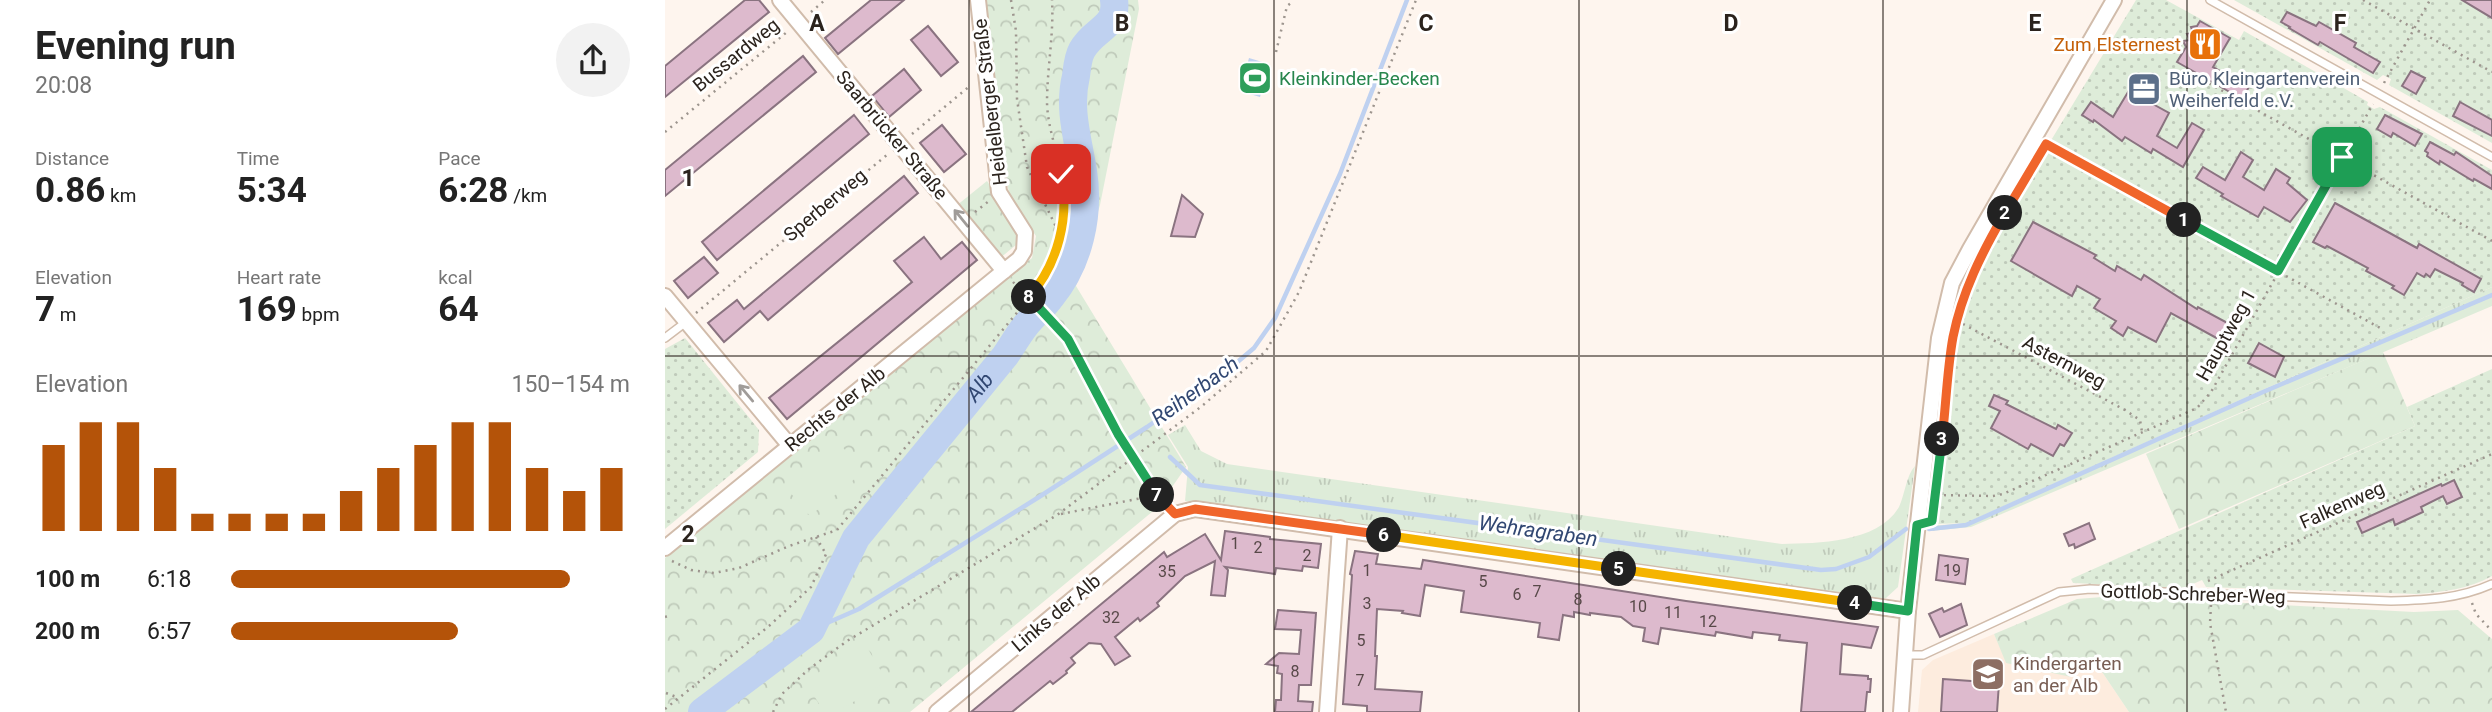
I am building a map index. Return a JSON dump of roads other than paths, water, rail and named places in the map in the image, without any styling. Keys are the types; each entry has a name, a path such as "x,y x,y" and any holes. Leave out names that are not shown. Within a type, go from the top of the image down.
{"street":[{"name":"Saarbrücker Straße","path":"780,0 1004,271"},
{"name":"Heidelberger Straße","path":"978,0 999,192 1023,227 1026,239 1019,258 1004,271"},
{"path":"1901,712 1908,611 1939,338 1952,284 2114,0"},
{"name":"Rechts der Alb","path":"667,554 790,446 1004,271"},
{"path":"665,296 790,446"},
{"name":"Links der Alb","path":"937,712 1175,514 1195,509 1339,528"},
{"path":"1327,712 1339,528 1908,611"}],"lane":[{"path":"2210,0 2492,157"},
{"path":"665,338 686,321"},
{"name":"Gottlob-Schreber-Weg","path":"1905,655 1923,654 2059,592 2090,590 2391,601 2440,599 2467,594 2492,584"}],"water":[{"name":"Kleinkinder-Becken","path":"1249,58 1269,64 1260,97 1240,91"}],"waterway":[{"name":"Alb","path":"702,712 811,630 856,538 1061,284 1080,238 1085,204 1083,171 1073,112 1078,63 1087,43 1112,17 1114,0"},
{"name":"Reiherbach","path":"811,630 859,609 1039,497 1147,427 1228,370 1254,348 1275,318 1340,174 1407,0"},
{"path":"1929,529 1966,525 2263,392 2492,295"},
{"name":"Wehragraben","path":"1170,457 1200,485 1821,570 1836,569 1869,557 1906,529"}],"place":[{"name":"Zum Elsternest","path":"2205,44"},
{"name":"Kleinkinder-Becken","path":"1255,78"},
{"name":"Büro Kleingartenverein Weiherfeld e.V.","path":"2144,89"},
{"name":"Kindergarten an der Alb","path":"1988,674"}]}
